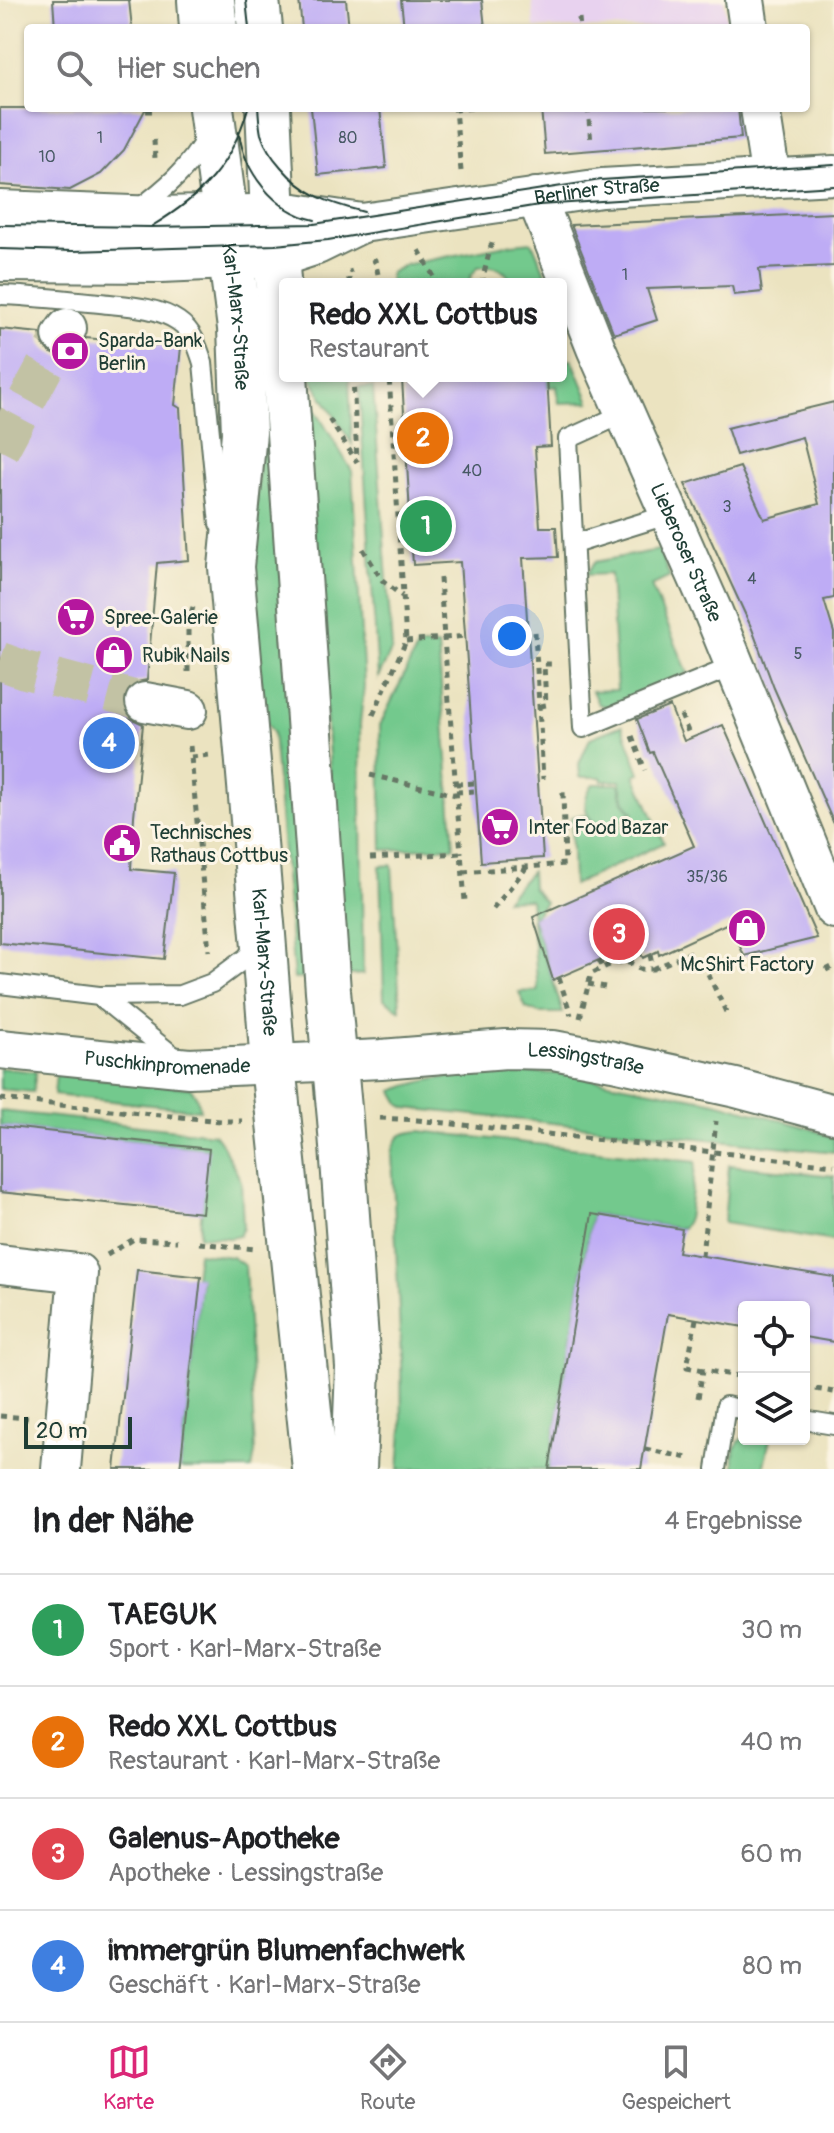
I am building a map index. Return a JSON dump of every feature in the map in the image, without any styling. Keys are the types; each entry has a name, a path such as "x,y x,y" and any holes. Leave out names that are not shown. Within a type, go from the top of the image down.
{"street":[{"path":"200,0 202,24"},
{"path":"257,0 260,24"},
{"path":"745,0 748,24"},
{"path":"268,112 279,291"},
{"path":"761,112 771,179"},
{"name":"Karl-Marx-Straße","path":"215,113 227,237 240,328 244,433 231,567 273,1065 315,1469"},
{"name":"Berliner Straße","path":"7,237 123,215 227,237 275,236 312,215 362,223 602,188 834,175"},
{"name":"Lieberoser Straße","path":"536,197 585,320 713,612 834,909"},
{"name":"Berliner Straße","path":"7,237 147,263 227,237"},
{"path":"286,382 358,1367 354,1469"},
{"path":"145,702 188,710"},
{"name":"Puschkinpromenade","path":"0,1049 189,1068 334,1061"},
{"name":"Lessingstraße","path":"334,1061 506,1049 553,1050 736,1088 834,1114"},
{"path":"0,1264 78,1273 61,1469"}],"lane":[{"path":"225,0 228,24"},
{"path":"123,215 165,190 186,168 201,146 215,113"},
{"path":"0,237 7,237"},
{"path":"0,295 141,308 165,314 180,322 190,333 203,363 217,516 231,567"},
{"path":"625,413 568,439 583,728 734,666"},
{"path":"574,544 670,514"},
{"path":"0,984 99,996 180,995 212,983 247,957 263,935"},
{"path":"99,996 189,1068"},
{"path":"716,1469 726,1406 738,1409"},
{"path":"810,1421 834,1425"}],"path":[{"path":"579,18 580,24"},
{"path":"455,112 462,176"},
{"path":"588,112 591,143"},
{"path":"483,278 494,235"},
{"path":"418,249 435,278"},
{"path":"375,260 379,278"},
{"path":"349,272 349,278"},
{"path":"353,382 357,462"},
{"path":"373,715 406,641 389,382"},
{"path":"363,549 382,580 403,597"},
{"path":"440,578 465,901"},
{"path":"535,632 543,779"},
{"path":"406,641 466,636"},
{"path":"540,706 546,705 544,664 552,664 553,676"},
{"path":"623,713 645,770"},
{"path":"370,775 456,794 476,791"},
{"path":"456,784 476,783"},
{"path":"463,872 565,864 563,792"},
{"path":"370,858 461,853"},
{"path":"493,909 527,867"},
{"path":"626,948 633,963 640,969 653,969 696,950"},
{"path":"650,955 653,969"},
{"path":"599,960 603,968"},
{"path":"581,1013 591,974 621,961 633,963"},
{"path":"703,963 726,1012"},
{"path":"826,970 834,966"},
{"path":"559,978 570,1012"},
{"path":"588,984 605,987"},
{"path":"0,1099 233,1121"},
{"path":"381,1118 834,1165"},
{"path":"702,1256 713,1153"},
{"path":"78,1273 134,1239 177,1241"},
{"path":"199,1243 264,1250"},
{"path":"696,1319 687,1367 703,1370"},
{"path":"810,1388 834,1392"},
{"path":"645,1449 688,1458"}],"shaded area":[{"path":"532,0 724,0 727,24 534,24"}],"green space":[{"path":"532,242 547,278 509,278 503,270 489,266 478,267 470,278 390,278 390,273 405,265"},
{"path":"567,359 572,359 590,402 559,403 557,386 548,387 548,382 567,382"},
{"path":"313,382 349,382 352,444"},
{"path":"359,387 373,387 392,649 378,678"},
{"path":"304,391 352,471 364,686 360,724 363,974 344,976"},
{"path":"260,437 272,439 308,978 294,979 273,732 262,717 254,559"},
{"path":"659,550 670,577 651,586 688,673 607,707 598,704 592,691 617,690 610,574 586,575 595,562"},
{"path":"418,646 438,646 454,847 382,850 380,725"},
{"path":"622,725 640,773 635,775 664,843 573,885 571,817 584,814 590,821 610,829 622,825 634,813 625,802 620,781 580,777 579,764 590,738"},
{"path":"593,784 619,784 623,802 631,812 622,822 603,826 588,815 587,795"},
{"path":"392,865 400,1010 384,999 380,866"},
{"path":"531,872 532,888 545,902 533,918 563,1013 539,1013 526,1008 519,992 538,991 530,899 505,900"},
{"path":"0,1068 36,1072 33,1092 0,1089"},
{"path":"517,1072 565,1074 716,1102 834,1138 834,1152 406,1108 393,1091 439,1078"},
{"path":"56,1074 191,1088 200,1110 54,1095"},
{"path":"0,1111 214,1134 241,1181 243,1228 239,1236 199,1236 208,1149 0,1126"},
{"path":"420,1131 696,1162 688,1219 682,1229 592,1214 549,1469 399,1469 401,1359 392,1153 401,1136"},
{"path":"729,1165 834,1176 834,1241 724,1223"},
{"path":"198,1253 232,1257 245,1266 255,1452 252,1469 180,1469 201,1278 195,1277"},
{"path":"738,1443 769,1445 763,1469 735,1469"}],"building":[{"path":"53,0 129,0 132,24 55,24"},
{"path":"299,0 346,0 349,24 302,24"},
{"path":"401,0 482,0 485,24 404,24"},
{"path":"0,108 24,108 24,112 144,112 124,150 101,174 70,190 0,185"},
{"path":"311,112 380,112 386,168 318,175"},
{"path":"541,112 738,112 741,138 545,154"},
{"path":"834,213 834,266 759,269 762,292 734,295 732,286 647,289 657,320 614,334 571,225"},
{"name":"Spree-Galerie","path":"0,329 40,333 42,343 49,352 61,357 72,355 86,338 181,347 175,405 180,408 189,560 157,563 147,680 129,687 123,699 124,709 130,718 143,724 131,869 174,873 164,959 0,943"},
{"path":"402,382 547,382 551,446 535,447 537,480 540,527 556,527 558,557 523,558 543,858 481,862 460,562 413,565"},
{"path":"834,402 834,598 824,600 834,633 834,824 774,688 752,629 685,484 740,467 764,519 819,504 802,437 736,455 727,428"},
{"path":"670,706 684,741 723,725 817,938 744,956 730,922 659,955 658,951 643,958 636,944 553,980 533,917 694,846 637,719"},
{"path":"0,1126 209,1149 202,1213 0,1192"},
{"path":"592,1214 682,1229 678,1252 834,1277 834,1342 810,1338 810,1301 738,1301 738,1326 668,1314 641,1469 549,1469"},
{"path":"137,1270 201,1277 180,1469 115,1469"}],"tunnel":[{"path":"0,450 62,335"},
{"path":"0,661 145,702"}],"tram line":[{"path":"246,0 249,24"},
{"path":"152,226 186,203 212,178 233,147 247,112"},
{"path":"258,112 265,143 290,177 318,197 364,212"},
{"path":"239,132 247,161 264,188 287,208 315,220"},
{"path":"0,225 151,227 314,224 601,180 834,165"},
{"path":"0,249 73,251 275,245 328,240 539,205 834,186"}],"place":[{"name":"Sparda-Bank Berlin","path":"70,351"},
{"name":"Redo XXL Cottbus","path":"423,438"},
{"name":"TAEGUK","path":"426,526"},
{"name":"Spree-Galerie","path":"76,617"},
{"name":"Rubik Nails","path":"114,655"},
{"name":"immergrün Blumenfachwerk","path":"109,743"},
{"name":"Inter Food Bazar","path":"500,827"},
{"name":"Technisches Rathaus Cottbus","path":"122,843"},
{"name":"McShirt Factory","path":"747,928"},
{"name":"Galenus-Apotheke","path":"619,934"}]}
